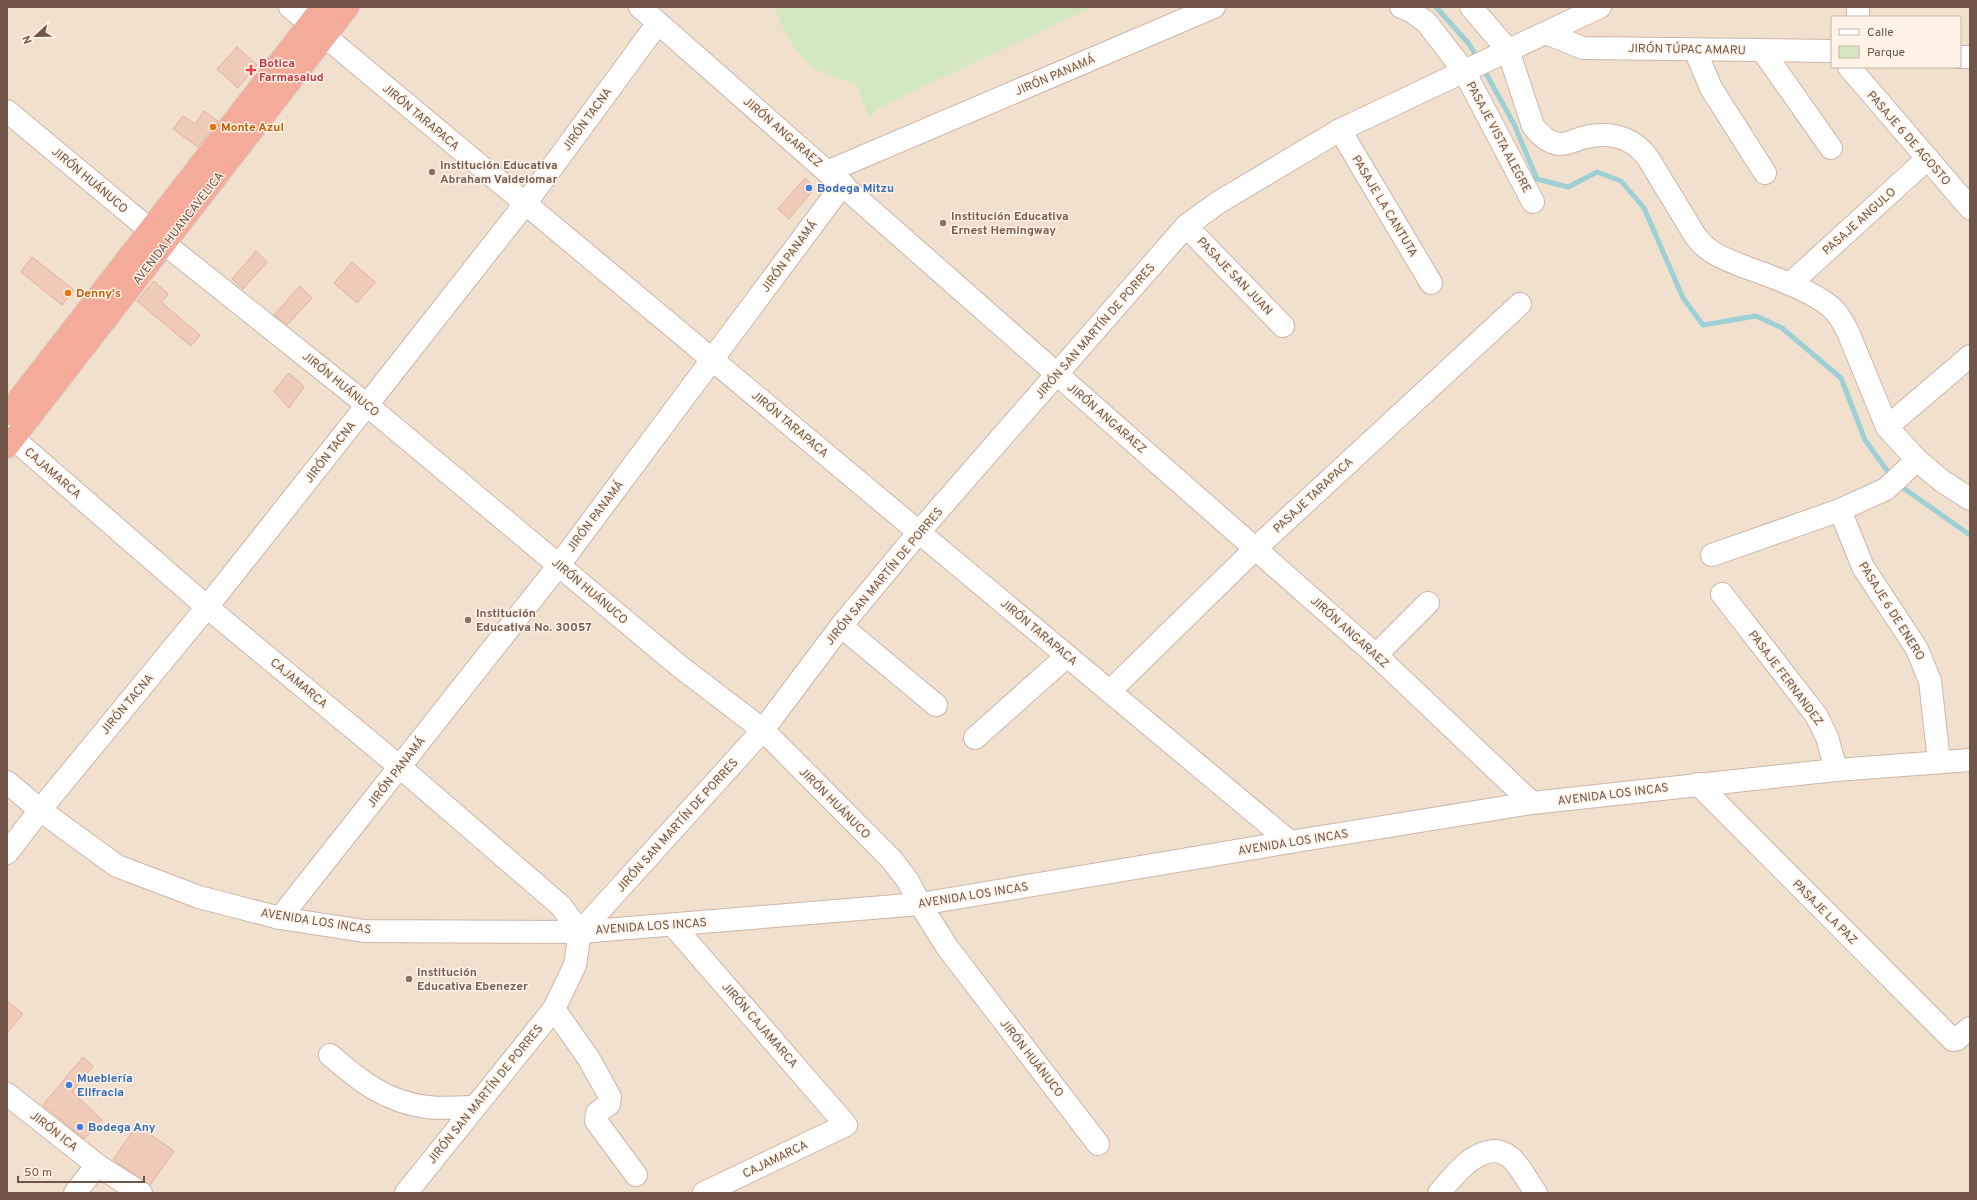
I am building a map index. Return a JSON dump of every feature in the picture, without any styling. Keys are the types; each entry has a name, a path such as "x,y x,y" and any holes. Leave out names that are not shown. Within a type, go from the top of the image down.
{"highway":[{"name":"AVENIDA HUANCAVELICA","path":"9,440 157,237 319,22 348,7"},
{"name":"AVENIDA HUANCAVELICA","path":"7,414 157,237"}],"street":[{"name":"JIRÓN TARAPACA","path":"290,7 319,22 525,204 1290,842"},
{"name":"JIRÓN ANGARAEZ","path":"640,7 1376,655 1532,803"},
{"name":"JIRÓN PANAMÁ","path":"280,918 559,565 713,360 836,178 1214,7"},
{"path":"1401,7 1411,11 1427,23 1467,70"},
{"path":"1471,7 1504,52 1533,126 1539,134 1547,139 1561,144 1594,135 1623,138 1633,142 1648,158 1696,237 1705,248 1717,256 1790,284 1832,308 1840,318 1851,339 1887,427 1917,460 1942,481 1970,499"},
{"name":"JIRÓN SAN MARTÍN DE PORRES","path":"406,1193 554,1009 574,965 580,932 763,730 842,626 919,532 1058,375 1186,226 1219,202 1340,130 1600,7"},
{"name":"JIRÓN TACNA","path":"7,853 40,810 207,607 368,405 525,204 658,23"},
{"name":"JIRÓN TÚPAC AMARU","path":"1546,33 1583,48 1831,51"},
{"path":"1695,50 1711,88 1765,173"},
{"path":"1762,50 1831,148"},
{"name":"PASAJE 6 DE AGOSTO","path":"1850,68 1970,208"},
{"name":"PASAJE VISTA ALEGRE","path":"1467,70 1533,202"},
{"name":"JIRÓN HUÁNUCO","path":"7,111 157,237 368,405 678,665 763,730 892,860 908,881 920,904 947,947 1098,1144"},
{"name":"PASAJE LA CANTUTA","path":"1340,130 1431,283"},
{"name":"PASAJE ANGULO","path":"1790,284 1927,159"},
{"name":"PASAJE SAN JUAN","path":"1186,226 1283,326"},
{"name":"PASAJE TARAPACA","path":"1110,691 1256,548 1520,304"},
{"path":"1887,427 1970,356"},
{"name":"CAJAMARCA","path":"9,440 400,767 561,906 580,932"},
{"path":"1712,555 1840,510 1886,489 1917,460"},
{"name":"PASAJE 6 DE ENERO","path":"1840,510 1863,567 1917,649 1924,663 1930,681 1939,762"},
{"name":"PASAJE FERNANDEZ","path":"1722,594 1816,715 1827,737 1836,770"},
{"path":"1376,655 1428,603"},
{"path":"842,626 936,705"},
{"path":"975,738 1068,656"},
{"name":"AVENIDA LOS INCAS","path":"7,782 40,810 117,866 199,897 280,918 364,931 580,932 920,904 1532,803 1836,770 1970,760"},
{"name":"PASAJE LA PAZ","path":"1698,784 1961,1034"},
{"name":"JIRÓN CAJAMARCA","path":"673,925 846,1125"},
{"path":"554,1009 589,1059 610,1097 609,1104 597,1113 596,1121 636,1174"},
{"path":"330,1055 365,1084 399,1101 427,1107 474,1108"},
{"name":"JIRÓN ICA","path":"7,1094 97,1165 141,1193"},
{"name":"CAJAMARCA","path":"704,1193 846,1125"},
{"path":"1439,1193 1462,1166 1474,1157 1489,1152 1502,1152 1511,1159 1536,1193"},
{"path":"75,1193 97,1165"}],"shaded area":[{"path":"7,7 1970,7 1970,1193 7,1193"}],"green space":[{"path":"774,7 1093,7 876,109 869,118 857,85 821,72 805,60 792,44"}],"building":[{"path":"237,47 257,65 238,88 217,69"},
{"path":"204,111 218,121 198,147 173,129 183,116 195,124"},
{"path":"805,178 812,185 813,190 789,219 778,209"},
{"path":"256,251 267,262 243,289 232,279"},
{"path":"32,257 74,290 62,305 21,272"},
{"path":"352,262 375,282 357,303 334,283"},
{"path":"154,281 168,294 161,302 200,335 191,346 137,301"},
{"path":"300,286 312,298 287,325 274,315"},
{"path":"289,373 304,387 289,408 274,391"},
{"path":"7,1001 23,1014 7,1033"},
{"path":"83,1057 93,1066 72,1092 102,1120 84,1139 43,1105"},
{"path":"137,1125 174,1151 150,1185 113,1160"}],"waterway":[{"path":"1436,7 1469,44 1478,59"},
{"path":"1483,68 1514,124 1537,179 1568,187 1597,172 1621,181 1644,208 1683,298 1703,325 1756,316 1782,328 1841,378 1865,440 1891,476"},
{"path":"1899,485 1970,535"}],"place":[{"name":"Botica Farmasalud","path":"251,70"},
{"name":"Monte Azul","path":"213,127"},
{"name":"Institución Educativa Abraham Valdelomar","path":"432,172"},
{"name":"Bodega Mitzu","path":"809,188"},
{"name":"Institución Educativa Ernest Hemingway","path":"943,223"},
{"name":"Denny's","path":"68,293"},
{"name":"Institución Educativa No. 30057","path":"468,620"},
{"name":"Institución Educativa Ebenezer","path":"409,979"},
{"name":"Mueblería Ellfracia","path":"69,1085"},
{"name":"Bodega Any","path":"80,1127"}]}
